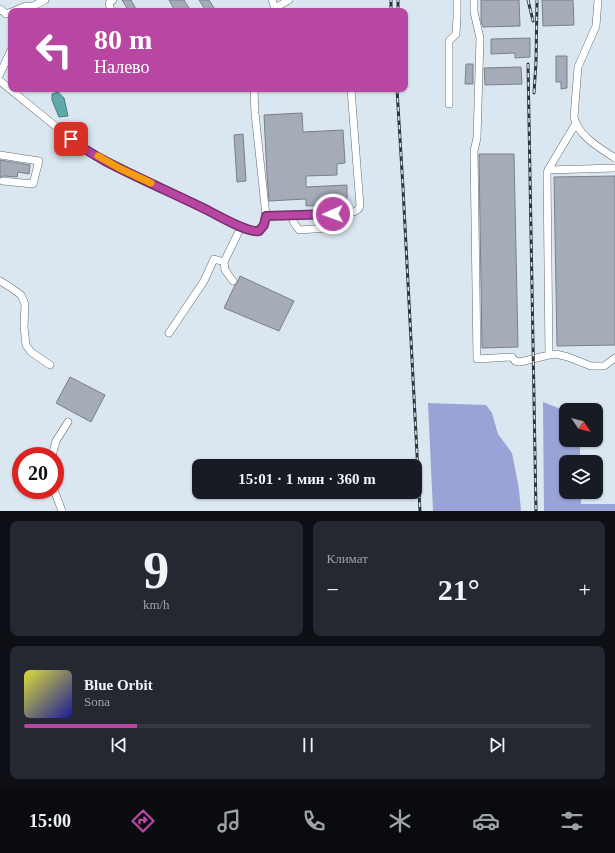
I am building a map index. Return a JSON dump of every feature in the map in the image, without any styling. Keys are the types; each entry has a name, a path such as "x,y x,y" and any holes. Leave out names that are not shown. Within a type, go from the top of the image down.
{"street":[{"path":"32,8 45,0"},
{"path":"110,8 109,3 113,0"},
{"path":"272,0 275,8 289,0"},
{"path":"449,104 449,41 456,34 457,0"},
{"path":"474,0 474,12 480,38 477,138 474,151 477,359 512,357 515,361 520,362 556,354 592,366 604,366 615,358"},
{"path":"598,0 596,26 578,67 574,117 580,130 596,145 615,158"},
{"path":"0,74 8,57"},
{"path":"0,81 8,88"},
{"path":"14,92 81,147 119,168 241,227 256,232 259,231 264,225 266,216 254,92"},
{"path":"266,216 347,213 359,209 351,92"},
{"path":"549,355 548,170 576,122"},
{"path":"0,155 39,161 33,184 3,181"},
{"path":"548,170 615,168"},
{"path":"291,215 299,230 342,227 347,213"},
{"path":"233,281 225,270 224,262 241,227"},
{"path":"169,333 204,281 214,259 224,262"},
{"path":"0,281 21,295 25,304 24,327 26,345 31,352 50,365"},
{"path":"54,447 56,441 68,422"},
{"path":"57,499 62,511"}],"shaded area":[{"path":"58,92 64,98 68,116 59,117 52,100 52,94"},
{"path":"543,402 559,408 559,447 580,447 580,455 559,455 559,499 581,499 581,504 615,504 615,511 544,511"},
{"path":"428,403 486,405 492,413 498,434 512,453 519,489 521,511 433,511"}],"building":[{"path":"122,0 131,0 135,8 127,8"},
{"path":"169,0 184,0 189,8 173,8"},
{"path":"199,0 209,0 214,8 204,8"},
{"path":"481,0 519,0 520,26 483,27 481,21"},
{"path":"542,0 573,0 574,25 543,26"},
{"path":"530,38 530,57 515,58 515,53 491,54 491,39"},
{"path":"556,56 567,56 567,88 561,89 561,82 556,82"},
{"path":"466,64 473,64 473,84 465,84"},
{"path":"521,67 522,84 485,85 484,68"},
{"path":"302,113 303,132 343,130 345,163 337,164 337,175 306,176 306,187 347,185 347,204 306,206 306,199 269,201 264,115"},
{"path":"243,134 246,181 237,182 234,135"},
{"path":"479,154 514,154 518,347 482,348"},
{"path":"0,160 30,165 29,174 18,172 17,177 0,177"},
{"path":"615,176 615,345 557,346 554,177"},
{"path":"240,276 294,301 279,331 224,308"},
{"path":"70,377 105,395 91,422 56,403"}],"railway":[{"path":"391,0 391,8"},
{"path":"398,0 398,8"},
{"path":"528,0 533,21"},
{"path":"534,93 537,0"},
{"path":"528,64 536,511"},
{"path":"397,92 420,511"}],"slow traffic":[{"path":"98,156 151,183"}],"route":[{"path":"71,139 81,147 119,168 241,227 256,232 259,231 264,225 266,216 333,214"}]}
